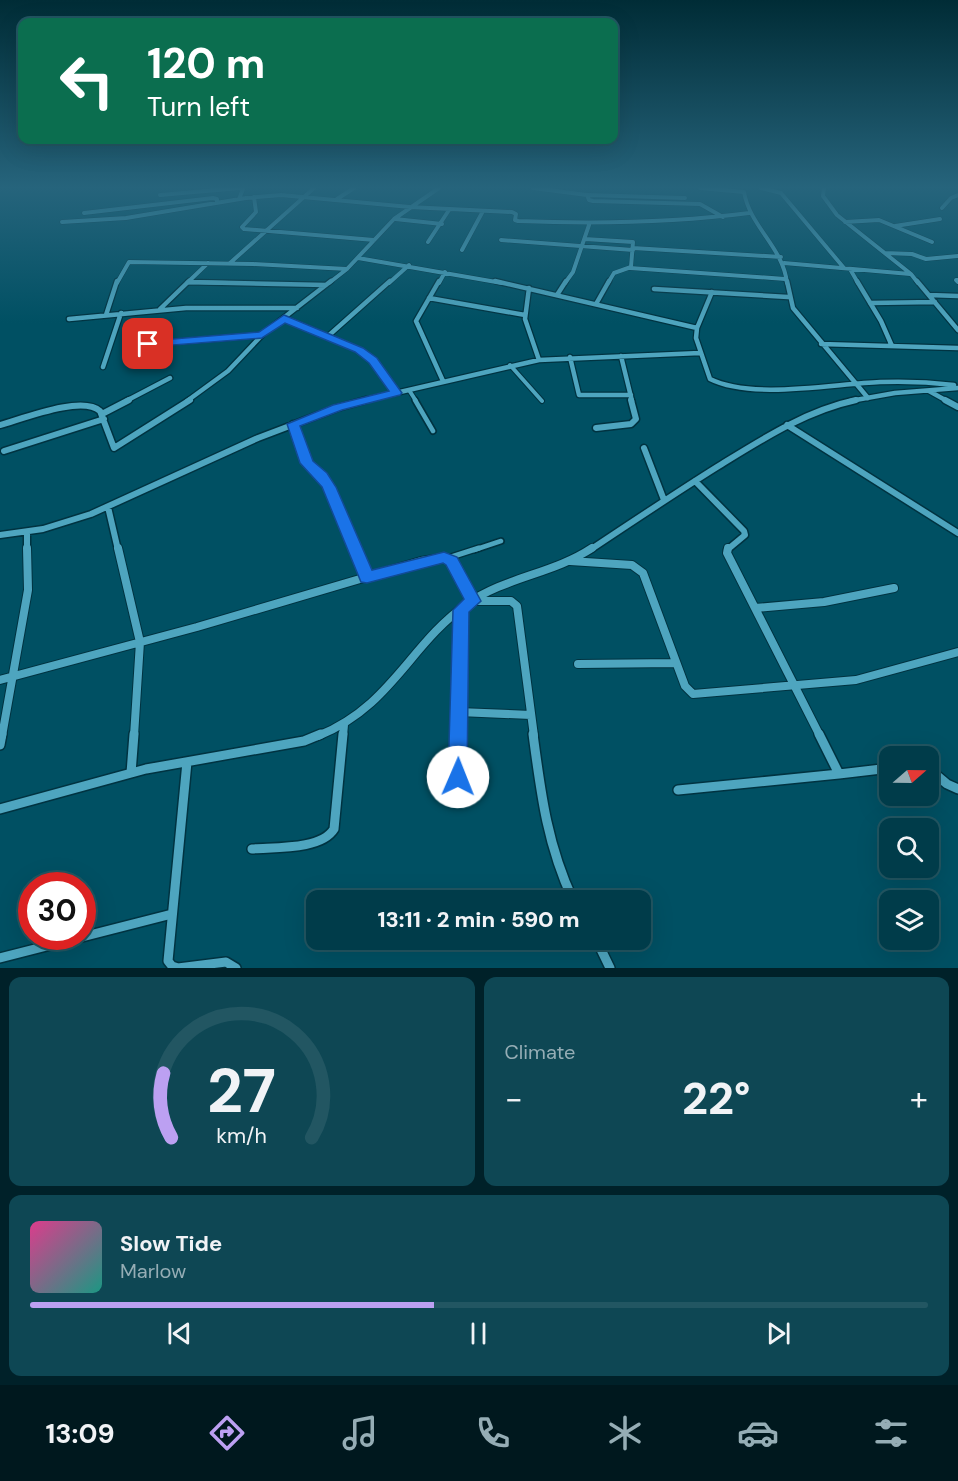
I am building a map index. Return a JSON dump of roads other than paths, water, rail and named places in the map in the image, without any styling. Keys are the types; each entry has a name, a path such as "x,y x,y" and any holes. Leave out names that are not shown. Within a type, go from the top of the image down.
{"street":[{"path":"229,263 263,233"},
{"path":"280,233 374,240"},
{"path":"0,425 69,407 93,407 103,416 114,448 120,445 206,389 228,371 262,335 347,269 381,233"},
{"path":"428,242 435,233"},
{"path":"462,250 471,233"},
{"path":"557,295 573,272 587,233"},
{"path":"764,233 784,263 785,279 793,308 868,398"},
{"path":"816,233 847,269 870,303 891,346"},
{"path":"859,233 911,274 958,330"},
{"path":"911,233 932,242"},
{"path":"585,239 633,242 630,268"},
{"path":"501,240 582,247 781,257"},
{"path":"883,253 912,254 926,259 958,256"},
{"path":"358,258 529,288 697,328"},
{"path":"106,315 117,282 129,262 229,263 347,269"},
{"path":"159,310 208,263"},
{"path":"784,263 911,274"},
{"path":"327,337 408,265"},
{"path":"596,304 614,273 630,268 785,279"},
{"path":"443,381 416,325 418,317 445,272"},
{"path":"188,282 327,285"},
{"path":"529,288 525,315 539,360"},
{"path":"654,289 789,297"},
{"path":"712,292 697,328 696,338 710,379 724,387 771,388 910,382 958,386"},
{"path":"929,295 958,296"},
{"path":"429,298 525,315"},
{"path":"870,303 935,302"},
{"path":"69,319 159,310 227,307 297,308"},
{"path":"103,367 121,313"},
{"path":"284,318 367,355 396,393"},
{"path":"148,344 262,335"},
{"path":"821,344 958,348"},
{"path":"0,536 57,526 108,507 293,424 337,408 510,365 539,360 700,353"},
{"path":"596,428 635,422 632,395 621,356"},
{"path":"570,357 579,395 632,395"},
{"path":"4,452 103,416 170,378"},
{"path":"0,809 131,773 304,741 327,734 376,701 461,610 473,601 492,589 570,561 765,435 834,406 868,398 958,386"},
{"path":"948,388 958,393"},
{"path":"928,390 958,407"},
{"path":"293,424 307,463 322,476 329,487 367,578"},
{"path":"787,425 958,533"},
{"path":"644,448 664,500"},
{"path":"694,482 744,531 743,539 727,549 727,553 839,774"},
{"path":"108,507 140,642 131,773"},
{"path":"0,745 28,590 27,533"},
{"path":"0,680 437,558 448,558 452,561 473,601"},
{"path":"570,561 632,565 640,569 685,686 698,696 856,680 958,652"},
{"path":"755,608 846,599 894,588"},
{"path":"473,601 507,600 515,603 544,816 559,870 568,890"},
{"path":"458,777 461,610"},
{"path":"578,664 676,663"},
{"path":"459,712 531,715"},
{"path":"252,849 316,843 326,840 331,834 334,829 344,724"},
{"path":"187,762 168,961 172,967 226,962 236,968"},
{"path":"678,790 879,769"},
{"path":"939,777 958,789"},
{"path":"0,958 172,914"},
{"path":"601,950 609,968"}],"lane":[{"path":"510,365 542,401"},
{"path":"409,390 433,431"},
{"path":"448,558 501,541"}]}
